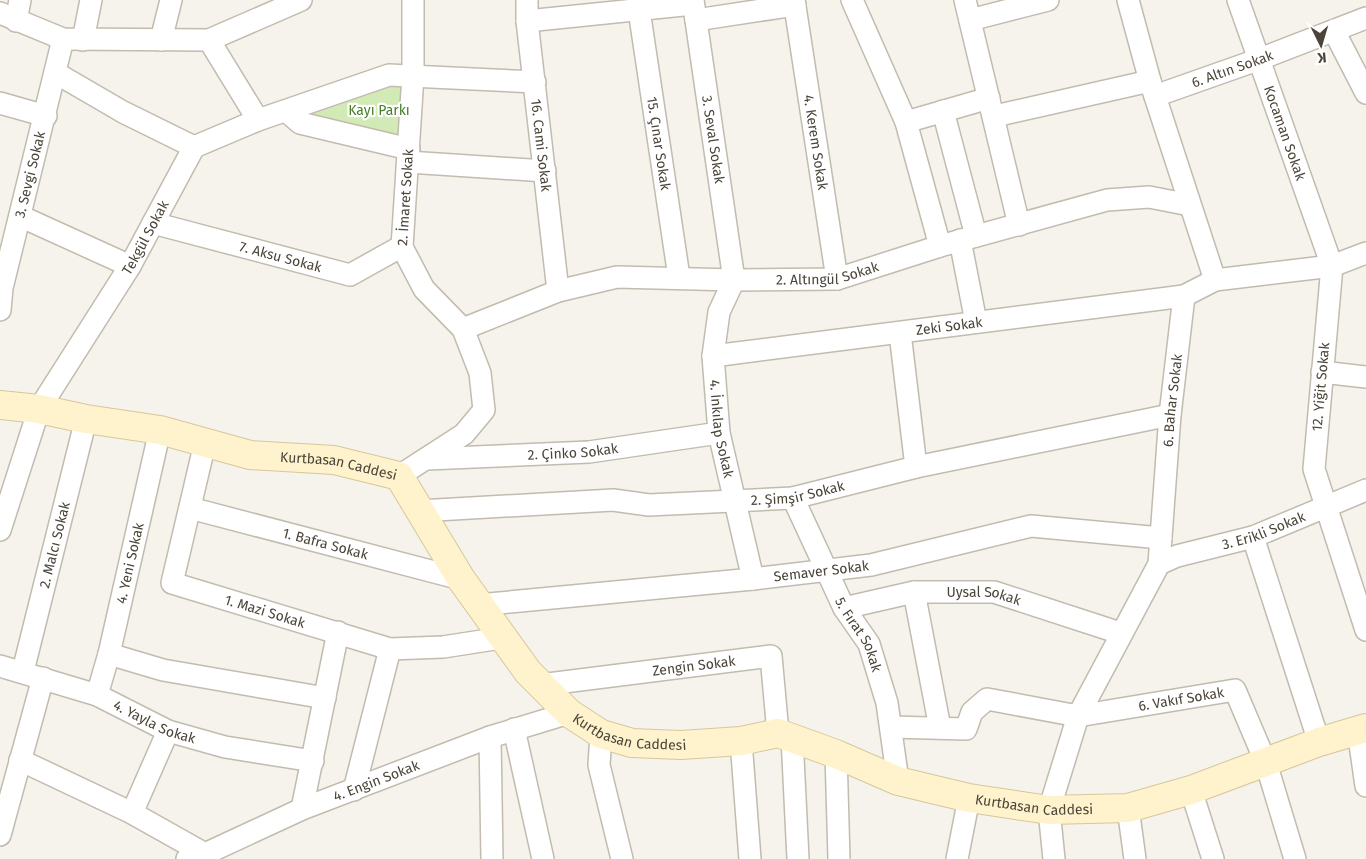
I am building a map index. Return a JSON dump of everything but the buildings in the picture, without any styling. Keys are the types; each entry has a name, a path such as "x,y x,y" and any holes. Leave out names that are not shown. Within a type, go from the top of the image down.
{"main road":[{"name":"Kurtbasan Caddesi","path":"0,405 39,409 86,419 160,430 250,455 334,460 399,476 478,605 501,638 540,685 569,713 601,734 632,743 681,745 785,735 836,754 898,781 969,798 1049,810 1128,808 1191,790 1319,742 1362,729"}],"street":[{"path":"20,0 8,17 73,40 209,40 279,5 301,0"},
{"name":"3. Sevgi Sokak","path":"0,310 2,288 56,73 91,0"},
{"path":"161,40 171,0"},
{"name":"2. İmaret Sokak","path":"399,476 464,434 484,410 480,373 463,329 424,289 402,246 413,75 413,0"},
{"name":"16. Cami Sokak","path":"527,0 527,21 558,291"},
{"path":"852,0 958,241"},
{"path":"1019,225 968,10 1048,0"},
{"path":"1128,0 1152,88 1215,280"},
{"name":"Kocaman Sokak","path":"1238,0 1332,266"},
{"name":"4. Kerem Sokak","path":"527,21 639,10 794,2 837,279"},
{"name":"3. Seval Sokak","path":"694,8 734,280"},
{"name":"15. Çınar Sokak","path":"639,10 679,277"},
{"name":"6. Altın Sokak","path":"906,122 943,111 992,108 1152,88 1260,59 1366,18"},
{"path":"1334,31 1366,92"},
{"path":"209,40 258,120"},
{"path":"56,73 123,112 194,147 258,120 389,75 535,82"},
{"path":"1,108 46,116"},
{"path":"286,111 300,123 408,155 545,171"},
{"path":"943,111 958,241 976,322"},
{"name":"Tekgül Sokak","path":"1,526 39,409 130,266 194,147"},
{"name":"2. Altıngül Sokak","path":"463,329 558,291 617,277 679,277 734,280 837,279 958,241 1107,200 1149,197 1190,205"},
{"path":"20,216 130,266"},
{"name":"7. Aksu Sokak","path":"153,223 350,275 402,246"},
{"path":"1184,296 1215,280 1332,266 1366,253"},
{"name":"12. Yiğit Sokak","path":"1332,266 1314,470 1366,630"},
{"name":"4. İnkılap Sokak","path":"734,280 719,312 713,356 719,433 753,579"},
{"name":"Zeki Sokak","path":"713,356 1184,296"},
{"name":"6. Bahar Sokak","path":"1049,810 1078,716 1158,564 1170,415 1184,296"},
{"path":"900,333 916,467"},
{"path":"1322,372 1366,377"},
{"name":"2. Şimşir Sokak","path":"419,511 613,500 649,505 793,498 916,467 1170,415"},
{"name":"2. Malcı Sokak","path":"23,671 86,419"},
{"name":"4. Yeni Sokak","path":"97,695 109,654 160,430"},
{"name":"2. Çinko Sokak","path":"426,459 589,452 719,433"},
{"name":"1. Mazi Sokak","path":"206,443 172,583 390,649 443,648 501,638"},
{"name":"3. Erikli Sokak","path":"1158,564 1177,556 1254,537 1366,490"},
{"name":"5. Fırat Sokak","path":"793,498 844,608 869,644 887,703 898,781"},
{"name":"1. Bafra Sokak","path":"190,508 461,579"},
{"name":"Semaver Sokak","path":"478,605 753,579 871,565 1031,526 1160,538"},
{"path":"1254,537 1319,742"},
{"path":"914,592 940,728"},
{"name":"Uysal Sokak","path":"844,608 914,592 994,592 1120,633"},
{"path":"302,810 338,632"},
{"path":"354,790 390,649"},
{"path":"109,654 163,670 325,698"},
{"name":"Zengin Sokak","path":"540,685 771,656 785,735"},
{"name":"4. Yayla Sokak","path":"0,666 23,671 97,695 168,731 225,747 313,761"},
{"path":"0,835 43,678"},
{"name":"6. Vakıf Sokak","path":"1078,716 1235,690 1266,763"},
{"path":"891,727 966,729 972,712 987,699 1078,716"},
{"name":"4. Engin Sokak","path":"196,857 302,810 490,737 569,713"},
{"path":"514,729 543,859"},
{"path":"1362,729 1366,786"},
{"path":"132,813 168,731"},
{"path":"601,734 599,765 622,859"},
{"path":"785,735 798,859"},
{"path":"490,737 492,859"},
{"path":"740,740 750,859"},
{"path":"836,754 839,859"},
{"path":"20,760 132,813 196,857"},
{"path":"1266,763 1295,859"},
{"path":"1191,790 1213,859"},
{"path":"957,859 969,798"},
{"path":"1128,808 1135,859"},
{"path":"1049,810 1054,859"}],"green space":[{"name":"Kayı Parkı","path":"393,81 403,90 399,138 302,115"}]}
